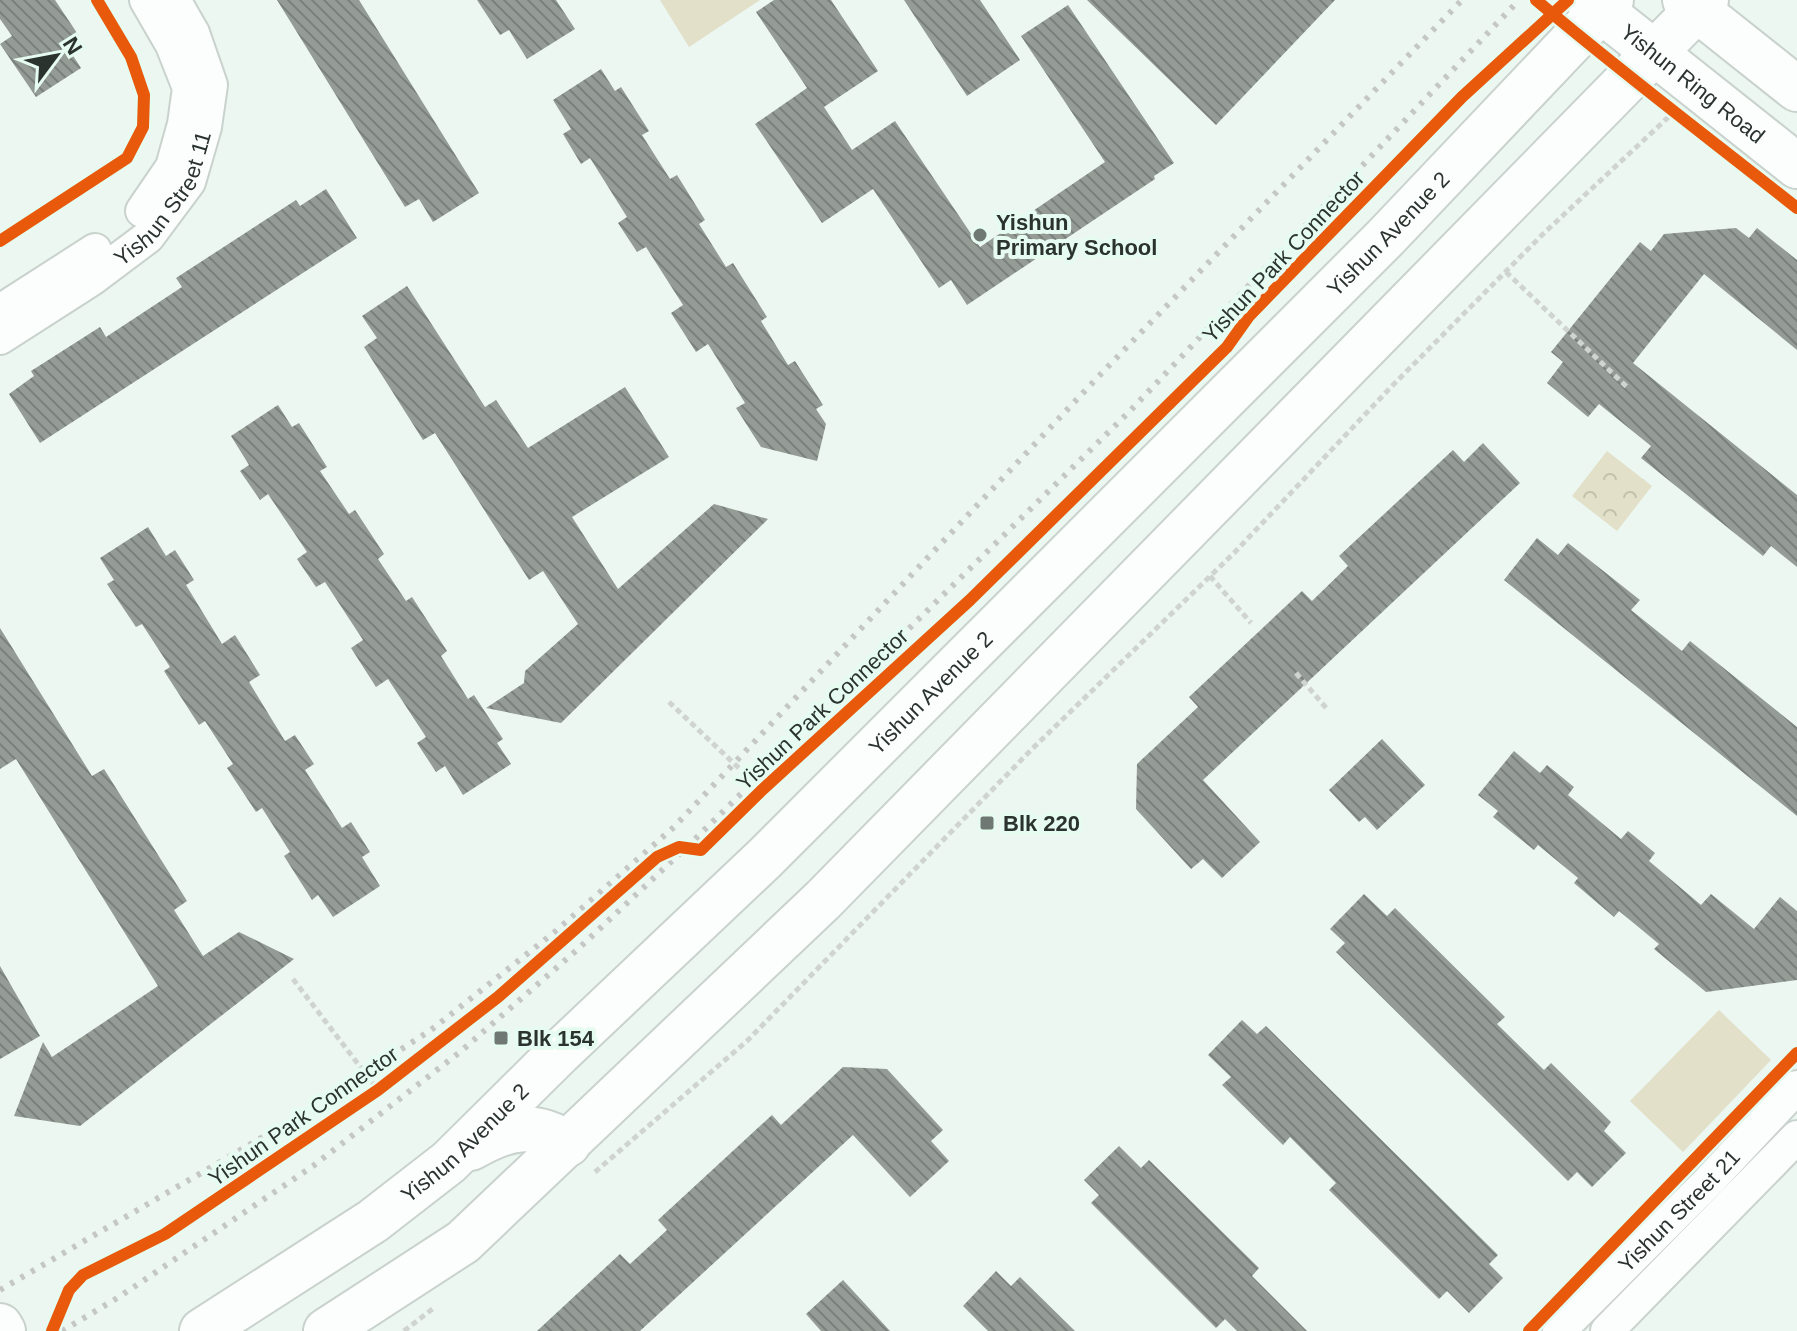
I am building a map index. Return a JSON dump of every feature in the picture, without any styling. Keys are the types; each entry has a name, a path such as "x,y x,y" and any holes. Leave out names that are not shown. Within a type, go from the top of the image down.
{"main road":[{"name":"Yishun Ring Road","path":"1600,3 1655,53 1797,166"},
{"name":"Yishun Avenue 2","path":"202,1331 381,1216 449,1162 764,859 1386,237 1600,3"},
{"path":"326,1331 463,1242 577,1162 823,900 1655,53 1696,3 1797,89"},
{"path":"449,1162 492,1136 510,1130 550,1132 577,1162"}],"street":[{"name":"Yishun Street 11","path":"0,311 135,222 172,167 184,124 189,88 172,45 146,0"},
{"name":"Yishun Street 11","path":"0,338 92,279 148,237 189,182 205,127 211,85 193,33 174,0"},
{"name":"Yishun Street 21","path":"1559,1331 1709,1181 1797,1087"},
{"name":"Yishun Street 21","path":"1607,1331 1797,1137"}],"path":[{"path":"577,1162 747,1041 1032,749 1210,576 1506,272 1675,111 1687,120"},
{"path":"1506,272 1628,388"},
{"path":"1210,576 1251,623"},
{"path":"1296,673 1328,710"},
{"path":"669,702 742,771"},
{"path":"293,979 378,1090"},
{"path":"404,1331 443,1301"}],"green space":[{"path":"660,0 760,0 689,47"},
{"path":"1607,451 1652,486 1617,531 1572,496"},
{"path":"1719,1010 1771,1060 1683,1152 1630,1101"}],"building":[{"path":"0,0 55,0 79,36 66,45 81,68 36,97 0,44 12,36 0,19"},
{"path":"277,0 359,0 479,193 433,222 419,199 405,207"},
{"path":"477,0 556,0 575,29 527,59 509,30 500,35"},
{"path":"774,0 831,0 878,71 824,107 852,150 895,121 980,247 1105,162 1021,36 1068,5 1174,163 1154,176 1155,179 967,305 951,280 939,288 873,189 822,223 755,124 807,88 756,12"},
{"path":"904,0 980,0 1020,60 967,96"},
{"path":"1087,0 1335,0 1216,125"},
{"path":"601,69 615,91 621,87 649,131 642,135 670,179 677,175 705,220 699,224 726,267 733,263 767,317 761,321 788,365 795,361 823,405 816,409 826,424 817,461 761,447 736,408 745,403 708,344 696,352 671,313 683,305 646,247 637,252 618,223 627,217 590,158 581,164 563,134 571,129 553,100"},
{"path":"326,189 357,238 40,443 9,394 34,376 31,371 100,327 106,337 182,287 176,278 296,200 300,206"},
{"path":"1736,228 1749,238 1757,228 1797,260 1797,350 1704,274 1633,363 1797,495 1797,567 1771,546 1763,556 1641,458 1651,446 1599,404 1588,417 1547,383 1563,362 1551,352 1640,242 1651,251 1664,234"},
{"path":"407,286 485,407 496,400 528,448 625,387 669,457 572,517 618,589 714,504 768,519 561,723 486,708 524,683 525,671 578,624 543,571 529,580 435,433 423,440 364,347 377,338 362,316"},
{"path":"278,405 292,427 299,423 327,467 320,471 349,514 355,510 384,554 378,559 406,601 412,597 447,651 441,656 468,699 474,695 503,739 497,743 511,764 463,795 445,766 436,772 417,743 426,737 388,679 376,687 351,648 363,640 325,582 316,587 297,559 307,552 268,494 260,500 240,471 249,465 231,436"},
{"path":"1483,443 1520,483 1203,780 1260,842 1222,878 1203,859 1191,869 1136,809 1137,764 1198,707 1189,697 1302,591 1312,601 1348,566 1339,556 1453,450 1464,462"},
{"path":"148,527 166,556 175,550 194,580 186,585 222,644 235,635 260,675 249,682 285,741 295,735 314,764 305,770 342,828 351,822 370,852 362,857 380,886 333,917 318,895 312,900 284,856 290,852 262,808 256,812 227,768 233,764 205,721 199,725 164,671 170,667 142,624 136,627 107,584 114,580 100,558"},
{"path":"1537,538 1558,555 1568,543 1640,600 1631,610 1682,651 1690,641 1797,727 1797,816 1504,580"},
{"path":"0,628 92,776 104,769 187,901 174,910 203,956 239,932 294,959 80,1126 14,1116 43,1042 52,1057 158,986 16,759 0,769"},
{"path":"1382,739 1425,785 1377,830 1365,817 1359,822 1329,790"},
{"path":"1514,751 1540,773 1547,765 1574,787 1568,795 1621,839 1628,831 1655,853 1649,861 1701,905 1711,894 1754,929 1780,897 1797,911 1797,980 1706,992 1654,949 1659,944 1619,911 1614,917 1574,883 1578,878 1538,845 1534,850 1493,817 1498,811 1478,795"},
{"path":"1364,894 1387,916 1395,908 1505,1017 1497,1024 1544,1070 1551,1063 1611,1122 1604,1131 1626,1153 1592,1187 1577,1172 1568,1181 1336,952 1345,943 1330,929"},
{"path":"0,966 40,1036 0,1059"},
{"path":"1242,1020 1257,1034 1266,1026 1498,1255 1489,1264 1503,1278 1469,1313 1447,1291 1439,1299 1329,1190 1336,1183 1290,1137 1283,1145 1222,1085 1231,1077 1208,1055"},
{"path":"843,1067 887,1069 943,1130 931,1141 949,1161 910,1197 853,1135 640,1331 537,1331 620,1254 630,1264 667,1230 658,1220 772,1115 781,1125"},
{"path":"1119,1146 1141,1168 1149,1160 1259,1268 1252,1276 1307,1331 1237,1331 1225,1319 1216,1328 1091,1203 1099,1195 1084,1180"},
{"path":"996,1271 1011,1286 1020,1277 1075,1331 988,1331 963,1306"},
{"path":"843,1280 890,1331 821,1331 806,1314"}],"railway":[{"path":"0,1290 287,1123 431,1030 556,931 674,827 1097,378 1462,0"},
{"path":"62,1331 119,1297 313,1166 460,1052 578,949 690,844 1130,411 1519,0"}],"cycle path":[{"path":"0,241 127,158 143,127 144,95 131,57 97,0"},
{"path":"1536,0 1797,208"},
{"name":"Yishun Park Connector","path":"52,1331 69,1290 83,1275 165,1234 378,1090 498,997 657,857 679,847 701,850 762,790 970,600 1227,347 1249,316 1462,97 1568,0"},
{"path":"1529,1331 1797,1053"}],"place":[{"name":"Yishun Primary School","path":"980,235"},
{"name":"Blk 220","path":"987,823"},
{"name":"Blk 154","path":"501,1038"}]}
